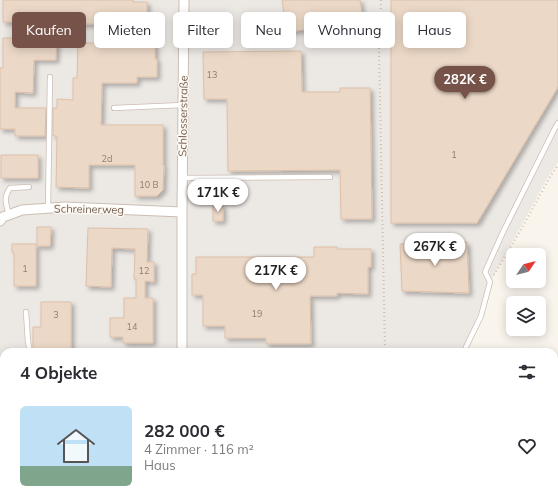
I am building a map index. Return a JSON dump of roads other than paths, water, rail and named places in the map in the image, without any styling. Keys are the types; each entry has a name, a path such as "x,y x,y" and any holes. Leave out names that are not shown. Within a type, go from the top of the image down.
{"street":[{"name":"Schlosserstraße","path":"182,348 184,0"},
{"name":"Schreinerweg","path":"0,221 3,217 22,210 64,207 182,212"}],"lane":[{"path":"184,0 190,0"},
{"path":"48,208 50,77"},
{"path":"114,108 183,105"},
{"path":"466,348 481,316 490,282 485,272 503,232 558,124"},
{"path":"182,178 330,177"},
{"path":"9,215 5,199 6,193 10,188 29,187"},
{"path":"26,312 29,348"}]}
